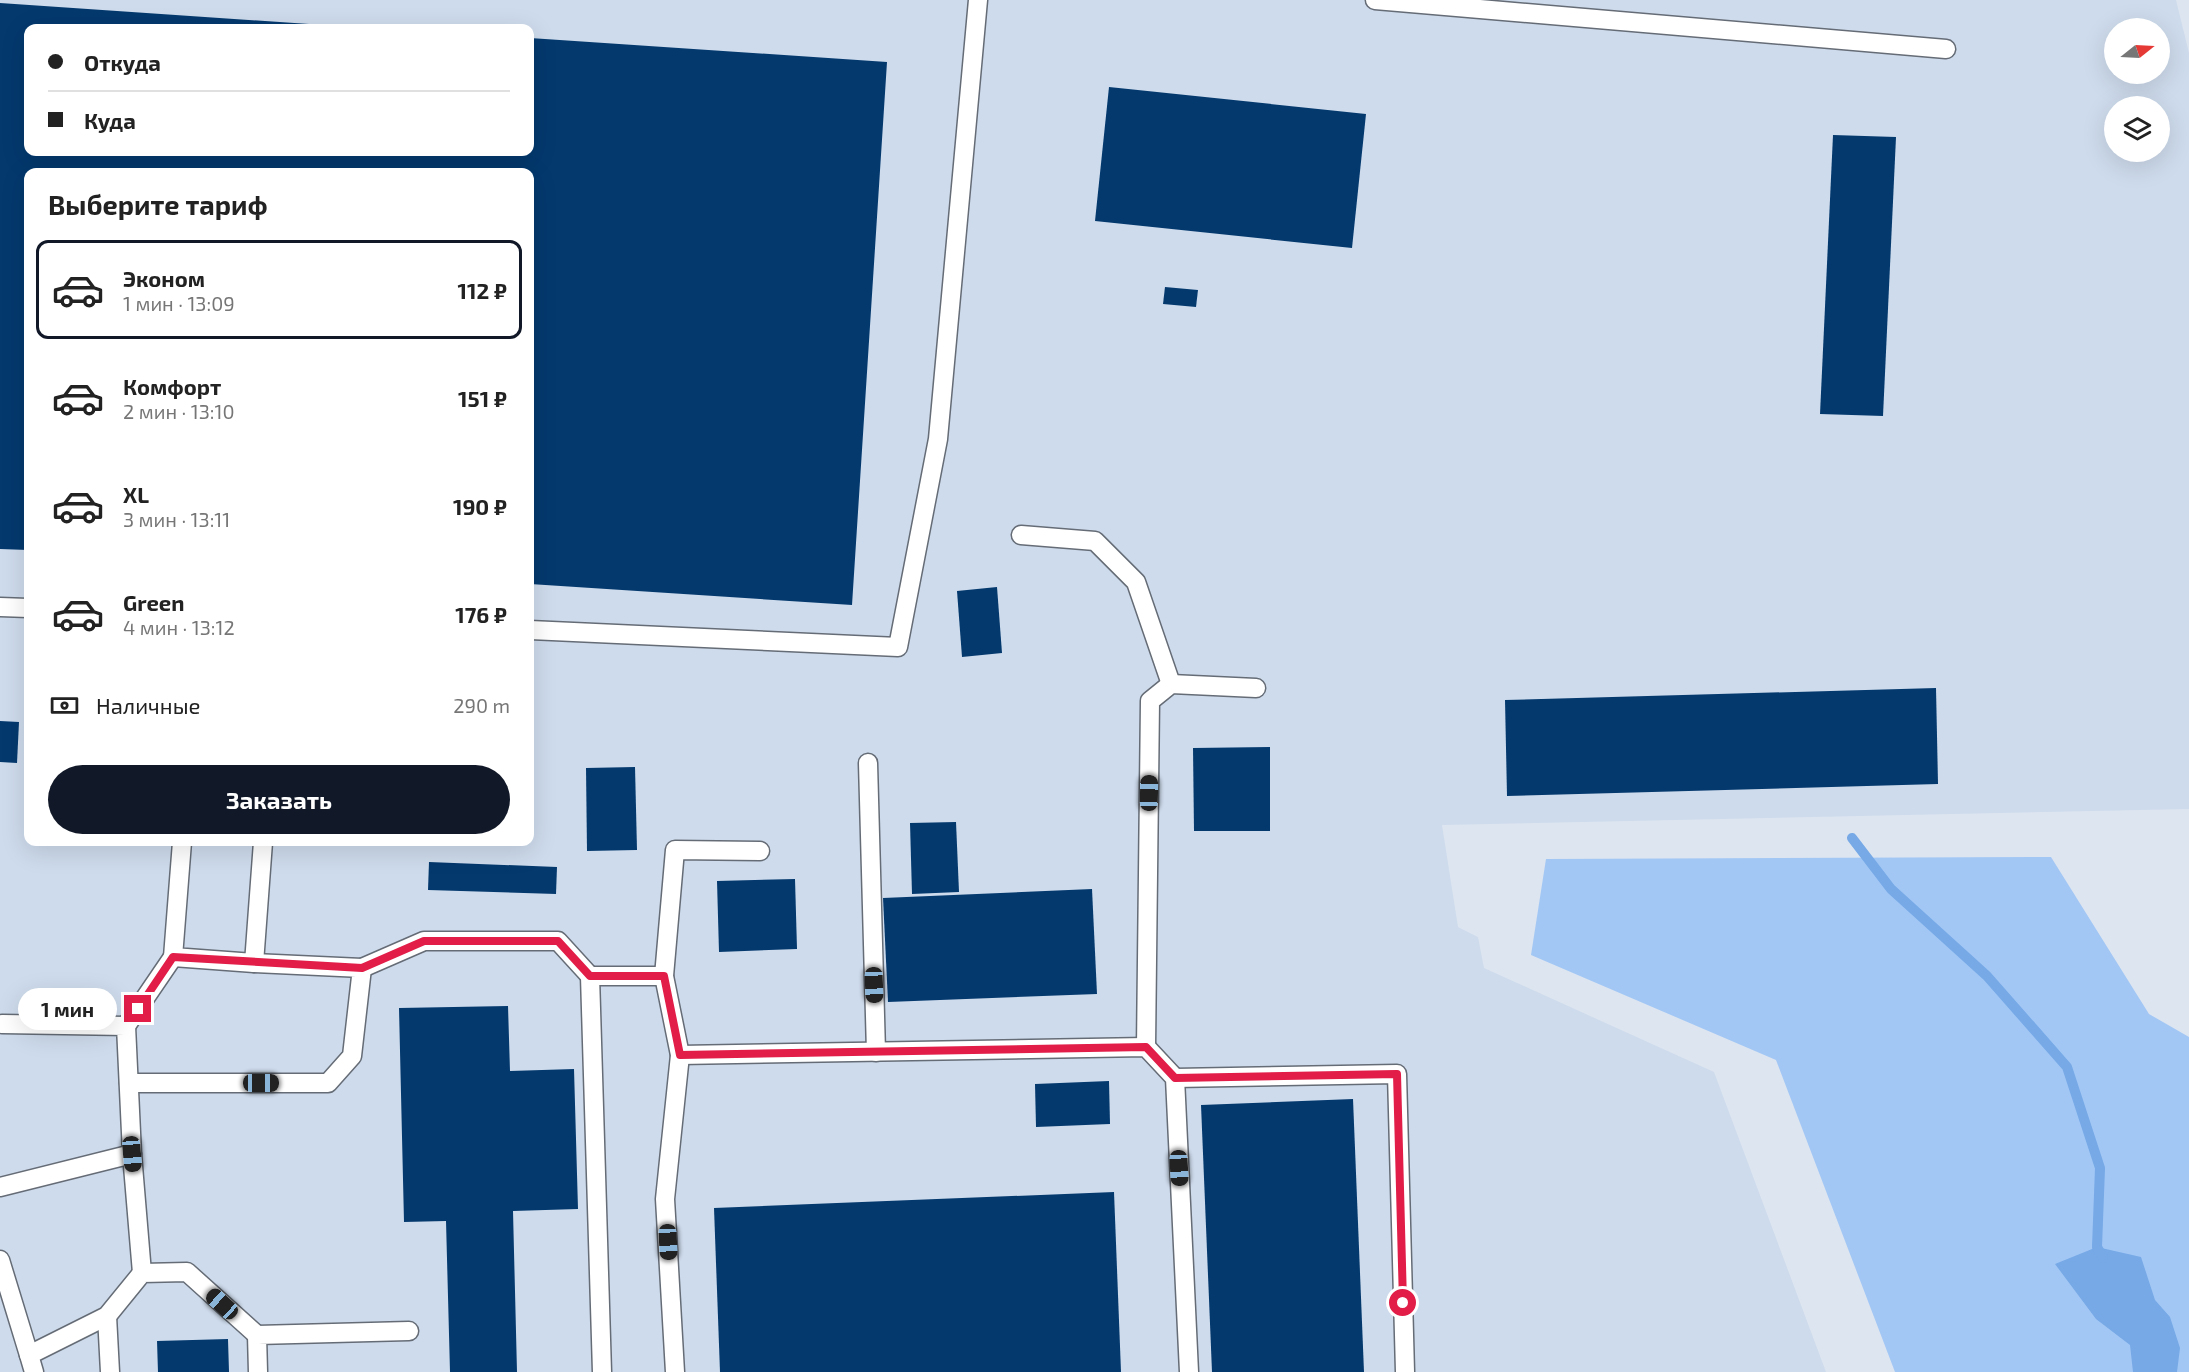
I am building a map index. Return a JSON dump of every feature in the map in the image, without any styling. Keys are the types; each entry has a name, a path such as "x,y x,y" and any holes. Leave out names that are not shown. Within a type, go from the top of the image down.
{"lane":[{"path":"534,630 898,647 938,439 978,0"},
{"path":"1375,0 1946,50"},
{"path":"1021,535 1095,541 1136,582 1171,684"},
{"path":"0,607 24,608"},
{"path":"1189,1372 1175,1078 1146,1047 1150,701 1171,684 1256,688"},
{"path":"868,763 876,1052"},
{"path":"0,1260 32,1363 107,1316 142,1274 132,1154 126,1026 173,957 182,846"},
{"path":"254,963 263,846"},
{"path":"675,1372 665,1198 680,1055 664,976 675,850 760,850"},
{"path":"173,957 362,968 424,941 558,941 590,976 602,1372"},
{"path":"129,1083 328,1083 352,1056 362,968"},
{"path":"590,976 664,976"},
{"path":"2,1024 126,1026"},
{"path":"680,1055 1146,1047"},
{"path":"1175,1078 1397,1074 1405,1372"},
{"path":"0,1187 132,1154"},
{"path":"142,1274 187,1272 257,1335 409,1331"},
{"path":"107,1316 110,1372"},
{"path":"257,1335 258,1372"}],"shaded area":[{"path":"0,0 2176,0 2189,53 2189,809 1442,825 1458,927 1478,937 1484,968 1714,1072 1826,1372 0,1372"},
{"path":"2051,857 2149,1014 2189,1037 2189,1372 1895,1372 1776,1060 1531,955 1546,859"},
{"path":"2097,1247 2141,1257 2155,1300 2170,1317 2180,1348 2177,1372 2133,1372 2130,1345 2096,1319 2055,1264"}],"building":[{"path":"0,3 309,24 24,24 24,156 534,156 534,38 887,62 852,605 534,584 534,168 24,168 24,550 0,549"},
{"path":"1109,87 1366,114 1352,248 1095,221"},
{"path":"1833,135 1896,137 1883,416 1820,414"},
{"path":"1165,287 1198,290 1196,307 1163,304"},
{"path":"997,587 1002,653 962,657 957,591"},
{"path":"1936,688 1938,784 1507,796 1505,700"},
{"path":"0,721 19,722 17,763 0,762"},
{"path":"1270,747 1270,831 1194,831 1193,748"},
{"path":"635,767 637,850 587,851 586,768"},
{"path":"956,822 959,892 912,894 910,823"},
{"path":"429,862 557,867 556,894 428,890"},
{"path":"795,879 797,949 719,952 717,881"},
{"path":"1092,889 1097,994 888,1002 883,898"},
{"path":"508,1006 510,1071 574,1069 578,1209 513,1211 517,1372 450,1372 446,1221 404,1222 399,1008"},
{"path":"1109,1081 1110,1124 1036,1127 1035,1084"},
{"path":"1353,1099 1364,1372 1212,1372 1201,1105"},
{"path":"1114,1192 1121,1372 720,1372 714,1208"},
{"path":"228,1339 229,1372 158,1372 157,1341"}],"waterway":[{"path":"1852,838 1891,889 1987,976 2067,1067 2100,1168 2097,1247 2103,1258"}],"route":[{"path":"138,1009 173,957 362,968 424,941 558,941 590,976 664,976 680,1055 1146,1047 1175,1078 1397,1074 1403,1303"}]}
